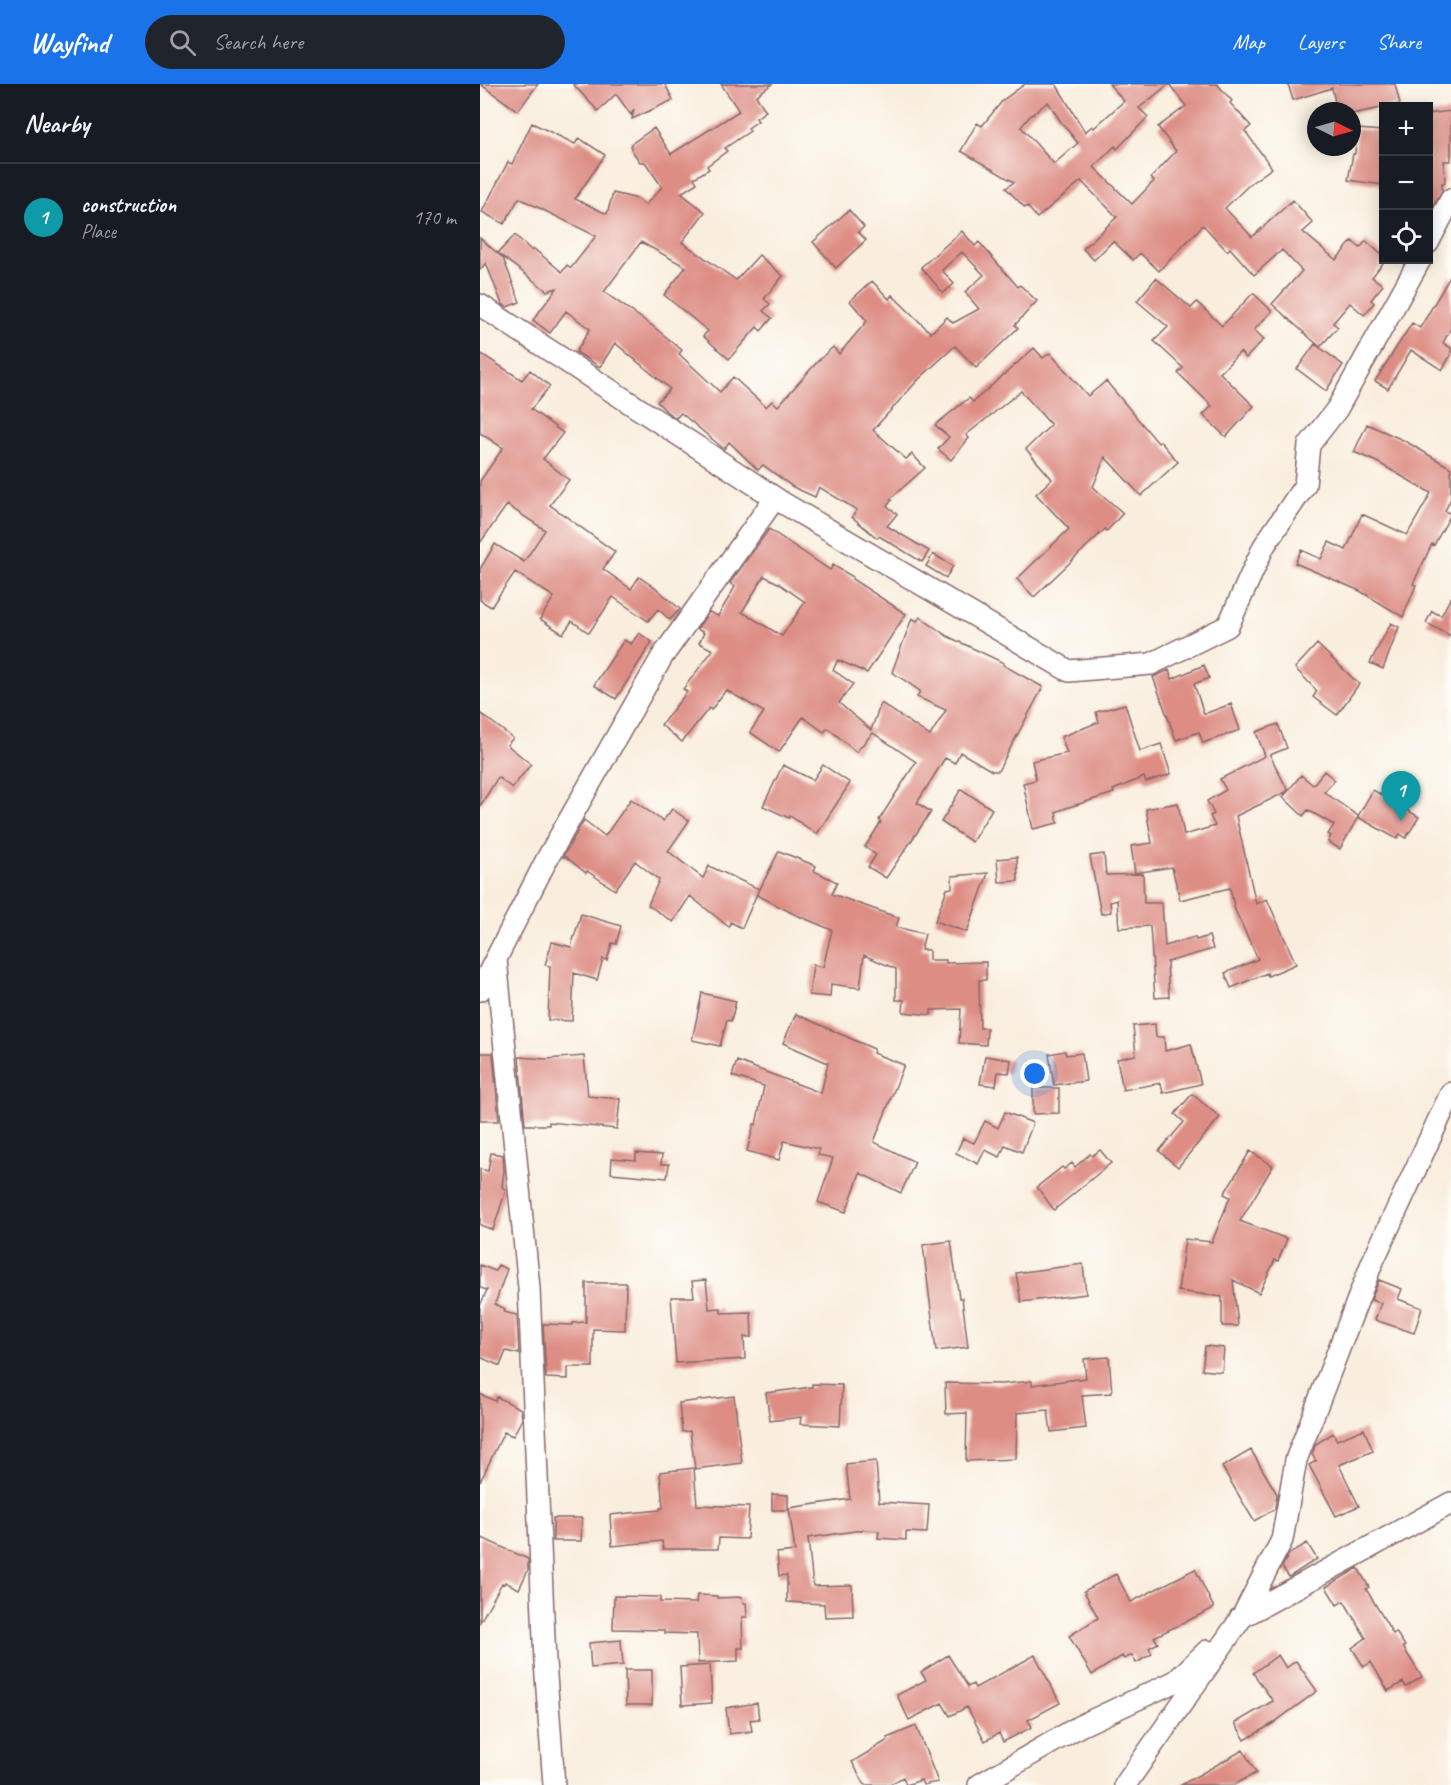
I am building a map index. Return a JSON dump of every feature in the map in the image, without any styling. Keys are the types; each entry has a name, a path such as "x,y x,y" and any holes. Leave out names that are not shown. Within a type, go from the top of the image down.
{"street":[{"path":"1433,233 1451,199"},
{"path":"480,305 776,498 1069,671 1151,664 1227,626 1264,546 1305,485 1309,445 1337,408 1418,264"},
{"path":"480,990 547,860 662,657 776,498"},
{"path":"496,959 528,1288 545,1662 554,1785"},
{"path":"1125,1785 1242,1617 1282,1540 1296,1460 1372,1263 1451,1093"},
{"path":"979,1785 1080,1726 1176,1681 1242,1617 1451,1503"}],"building":[{"path":"480,84 538,84 518,111"},
{"path":"573,84 665,84 673,100 632,119 634,109 631,115 616,94 598,111"},
{"path":"721,84 772,84 756,96 766,111 748,128 750,131 725,148 727,151 707,166 709,169 694,178 697,183 681,193 705,212 682,242 736,280 759,255 783,276 764,299 770,304 763,311 772,318 761,331 757,327 729,359 703,336 708,331 664,295 686,267 641,242 604,292 682,350 679,354 720,392 733,377 766,407 772,401 778,406 818,361 833,347 839,354 867,321 850,301 872,281 889,299 892,295 931,333 947,317 953,323 979,309 965,292 984,275 962,252 942,270 954,284 943,293 921,267 962,231 975,246 979,242 1018,287 1020,285 1037,301 1015,325 1018,328 976,368 955,346 918,380 873,430 906,459 912,454 925,468 890,499 892,500 887,506 897,514 887,526 929,551 922,562 879,536 877,538 852,517 857,510 819,487 815,497 793,487 763,465 758,470 729,442 724,449 681,413 676,418 668,413 657,402 670,389 615,343 600,367 576,352 590,329 566,311 550,333 533,320 557,288 547,291 498,253 515,235 532,251 534,249 562,272 567,265 571,268 596,236 519,198 504,224 482,212 508,162 512,164 532,123 575,144 579,138 605,155 575,199 607,214 613,193 638,199 645,205 662,187 645,162 640,162 631,149 631,144 654,128 671,154 739,111"},
{"path":"1025,84 1056,84 1085,132 1092,126 1094,128 1124,101 1109,84 1169,84 1217,84 1232,101 1230,103 1251,126 1245,131 1272,168 1251,183 1225,208 1252,237 1293,200 1313,223 1303,232 1336,260 1352,241 1360,248 1366,241 1379,252 1379,264 1382,264 1372,277 1383,285 1371,300 1374,303 1364,315 1350,303 1333,323 1338,327 1320,347 1272,304 1302,271 1282,250 1254,275 1230,248 1227,251 1203,225 1159,271 1140,253 1133,260 1113,241 1094,260 1083,249 1117,217 1081,181 1037,218 1006,188 1014,182 961,151 977,123 982,126 1003,100","holes":["1169,84 1186,106 1158,127 1176,151 1151,178 1154,181 1132,204 1094,167 1115,146 1117,149 1148,117 1139,108","1048,102 1078,143 1054,164 1021,127 1030,116"]},
{"path":"1288,84 1395,84 1400,102 1379,102 1379,108 1361,112 1361,102 1335,102 1332,88 1293,100"},
{"path":"1451,111 1451,161 1444,161 1445,183 1442,183 1442,191 1433,206 1433,156 1433,113"},
{"path":"1361,129 1379,131 1379,184 1348,180 1353,156 1361,156"},
{"path":"849,210 864,227 858,232 866,240 836,268 813,242"},
{"path":"480,238 503,258 520,302 507,307 502,304 486,263 480,270"},
{"path":"1451,275 1451,328 1443,343 1451,348 1451,355 1442,370 1411,350 1388,389 1375,381 1412,323 1420,328"},
{"path":"1156,278 1191,308 1197,302 1222,326 1253,293 1272,311 1254,330 1264,339 1246,358 1240,352 1220,373 1254,406 1226,437 1203,415 1212,406 1178,373 1183,368 1154,341 1168,327 1137,301"},
{"path":"1315,344 1343,365 1326,391 1297,369"},
{"path":"1034,348 1043,358 1050,353 1088,396 1106,381 1158,443 1160,441 1178,462 1141,496 1105,457 1093,487 1123,513 1107,531 1105,529 1034,597 1017,579 1069,529 1036,494 1052,479 1026,449 1051,425 1021,391 966,435 969,438 951,460 938,449 949,437 935,425 969,398 973,402"},
{"path":"480,353 522,380 530,370 550,386 531,409 563,433 543,459 569,480 550,505 615,552 603,569 631,589 639,577 680,609 670,620 658,609 648,621 613,597 589,633 572,621 563,634 540,619 554,597 515,572 491,607 480,600 480,569 495,544 524,562 545,530 507,505 480,543 480,481 503,448 480,433"},
{"path":"1367,424 1405,441 1451,468 1451,498 1445,511 1451,514 1434,545 1432,544 1413,584 1416,585 1403,617 1360,591 1295,563 1301,550 1321,559 1329,542 1346,550 1362,514 1407,535 1431,493 1377,462 1354,452"},
{"path":"769,529 830,570 833,565 853,577 852,579 906,614 867,673 838,660 833,670 853,684 839,703 871,730 881,703 930,736 946,710 917,697 920,691 892,672 912,618 917,621 920,617 947,636 1004,663 1003,665 1043,687 998,771 992,771 960,752 955,763 945,758 917,803 931,812 886,878 868,867 876,855 865,847 881,822 879,820 916,762 873,733 856,752 828,728 824,732 803,717 779,752 750,732 764,712 726,690 682,742 661,725 687,692 683,689 713,650 699,643 704,633 697,629 709,612 718,616 735,587 730,583","holes":["764,576 805,602 782,636 742,612"]},
{"path":"933,554 953,566 946,578 926,566"},
{"path":"1451,597 1451,636 1426,623 1432,611 1441,616"},
{"path":"1391,623 1399,627 1383,669 1370,663"},
{"path":"639,633 652,642 616,699 594,685 624,640 631,644"},
{"path":"1317,644 1359,684 1337,715 1313,697 1317,691 1295,668"},
{"path":"1204,665 1209,678 1194,684 1204,714 1231,704 1240,730 1203,743 1199,732 1176,740 1153,677 1169,670 1172,679"},
{"path":"1125,704 1140,751 1161,744 1171,774 1146,782 1144,777 1113,790 1114,793 1066,808 1056,812 1058,823 1033,829 1023,783 1036,780 1032,761 1067,753 1061,737 1099,722 1096,712"},
{"path":"480,713 513,738 507,745 531,764 512,788 498,777 480,806"},
{"path":"1278,724 1287,748 1270,755 1288,791 1236,816 1256,904 1267,899 1296,964 1231,988 1225,973 1258,959 1235,910 1230,888 1180,900 1172,867 1135,873 1131,846 1152,843 1146,809 1178,803 1184,835 1215,826 1210,816 1214,814 1207,801 1226,790 1220,779 1265,756 1256,732"},
{"path":"783,765 813,780 823,765 850,783 817,834 790,816 789,818 763,806"},
{"path":"1324,771 1335,780 1324,792 1358,816 1373,790 1419,817 1406,838 1400,834 1397,839 1358,817 1340,849 1328,842 1331,836 1328,834 1334,825 1308,810 1303,816 1283,797 1301,775 1313,785"},
{"path":"961,789 992,809 972,842 941,822"},
{"path":"631,799 663,821 672,809 689,821 668,851 703,878 709,866 759,889 742,928 730,922 729,927 690,896 673,922 648,905 659,880 635,861 615,890 563,857 584,820 605,836"},
{"path":"779,851 816,866 814,871 837,882 832,894 899,918 896,927 925,934 921,950 929,950 929,960 946,960 946,963 986,962 986,980 979,980 980,1028 987,1028 986,1045 959,1043 961,1009 931,1010 931,1015 903,1012 904,1000 896,1000 896,969 864,955 860,988 831,984 830,997 809,995 813,965 823,967 832,930 757,895"},
{"path":"1104,854 1106,875 1143,874 1144,903 1162,903 1165,946 1195,937 1196,940 1209,936 1213,949 1167,962 1169,997 1155,998 1150,926 1119,928 1117,900 1110,902 1111,912 1101,914 1090,856"},
{"path":"1017,857 1018,881 999,882 997,859"},
{"path":"988,873 967,932 935,921 947,889 952,888 952,876"},
{"path":"581,914 621,926 616,944 612,943 607,960 603,959 597,980 574,973 572,1021 548,1020 550,966 545,965 552,942 571,947"},
{"path":"702,993 736,1001 731,1021 727,1020 720,1046 692,1040"},
{"path":"796,1014 874,1049 873,1053 904,1065 874,1142 915,1162 901,1193 860,1173 846,1212 818,1202 833,1158 818,1155 819,1149 784,1141 779,1160 747,1151 754,1124 756,1125 764,1086 732,1076 737,1061 821,1093 828,1063 783,1043"},
{"path":"1155,1024 1156,1037 1164,1037 1165,1051 1191,1044 1201,1084 1163,1093 1161,1083 1123,1090 1117,1059 1136,1055 1133,1026"},
{"path":"1065,1051 1066,1055 1082,1053 1086,1081 1054,1085 1049,1054"},
{"path":"480,1053 493,1053 499,1121 480,1121"},
{"path":"584,1056 588,1096 620,1099 617,1129 549,1122 549,1125 525,1125 519,1057 546,1059"},
{"path":"985,1056 1011,1060 1009,1073 998,1072 996,1086 980,1084"},
{"path":"1033,1088 1059,1088 1059,1113 1033,1114"},
{"path":"1192,1094 1220,1117 1178,1167 1159,1151 1184,1122 1175,1114"},
{"path":"1005,1112 1033,1123 1022,1152 1005,1145 1000,1157 985,1150 978,1164 956,1153 963,1138 974,1143 985,1121 998,1128"},
{"path":"1100,1150 1111,1163 1054,1210 1037,1187 1062,1167 1064,1169 1072,1163 1075,1167 1090,1154 1092,1156"},
{"path":"1250,1151 1273,1166 1240,1221 1287,1239 1278,1261 1275,1260 1259,1293 1233,1280 1238,1326 1222,1326 1222,1297 1178,1291 1185,1239 1212,1242 1230,1197 1224,1194"},
{"path":"491,1153 503,1155 502,1187 506,1190 493,1230 480,1225 480,1169 488,1171"},
{"path":"636,1153 662,1155 661,1164 669,1164 667,1178 611,1173 612,1158 636,1160"},
{"path":"951,1241 959,1298 962,1298 968,1347 936,1351 923,1245"},
{"path":"1083,1264 1086,1294 1021,1302 1016,1273"},
{"path":"480,1265 495,1271 498,1265 507,1269 495,1304 505,1309 504,1312 517,1315 519,1354 506,1351 500,1366 480,1357 480,1306 487,1290 480,1288"},
{"path":"706,1280 709,1309 721,1308 721,1313 751,1312 752,1337 744,1337 745,1359 676,1363 671,1297 694,1297 692,1281"},
{"path":"1379,1280 1402,1289 1398,1299 1422,1308 1414,1333 1375,1320 1381,1303 1371,1300"},
{"path":"586,1283 626,1283 625,1330 593,1329 593,1367 568,1367 568,1379 546,1378 543,1324 573,1325 573,1323 586,1322"},
{"path":"1205,1346 1224,1348 1222,1372 1202,1370"},
{"path":"1109,1357 1112,1393 1082,1395 1086,1428 1051,1432 1048,1410 1017,1413 1016,1459 966,1461 967,1413 946,1414 945,1383 1002,1384 1032,1381 1032,1385 1086,1378 1084,1359"},
{"path":"812,1384 842,1385 840,1426 800,1424 801,1417 770,1421 766,1393 812,1387"},
{"path":"480,1394 495,1401 497,1397 521,1409 522,1419 513,1436 504,1432 480,1482"},
{"path":"734,1396 742,1463 695,1469 690,1431 682,1432 679,1403"},
{"path":"1364,1429 1373,1451 1339,1465 1359,1506 1336,1516 1309,1465 1316,1461 1312,1454 1316,1444 1333,1433 1337,1440"},
{"path":"1251,1450 1277,1494 1275,1509 1254,1521 1222,1467"},
{"path":"876,1461 879,1502 929,1505 927,1533 906,1532 906,1540 878,1538 879,1531 862,1530 808,1538 813,1586 852,1585 853,1616 825,1617 824,1604 787,1602 787,1575 779,1576 777,1553 795,1551 789,1508 850,1499 846,1464"},
{"path":"694,1468 697,1505 749,1507 747,1539 719,1538 718,1549 663,1549 662,1541 612,1546 610,1515 660,1510 663,1508 660,1472"},
{"path":"772,1494 788,1495 788,1510 772,1510"},
{"path":"553,1518 582,1518 581,1541 553,1541"},
{"path":"480,1537 528,1559 528,1570 519,1589 505,1582 502,1583 480,1622"},
{"path":"1307,1543 1317,1559 1289,1577 1282,1567 1289,1554"},
{"path":"1358,1568 1369,1587 1366,1589 1393,1634 1396,1632 1405,1646 1403,1647 1422,1677 1406,1687 1403,1682 1388,1691 1371,1662 1364,1667 1352,1648 1366,1638 1344,1601 1337,1605 1326,1587"},
{"path":"1195,1569 1214,1608 1154,1637 1158,1643 1149,1648 1152,1654 1136,1663 1132,1655 1124,1659 1122,1656 1092,1675 1069,1636 1098,1618 1084,1591 1116,1574 1131,1602"},
{"path":"697,1595 717,1596 717,1598 742,1597 743,1603 746,1603 747,1617 742,1617 743,1648 738,1648 738,1661 698,1663 697,1634 664,1633 664,1630 613,1629 614,1596 660,1597 660,1602 696,1603"},
{"path":"621,1640 623,1665 591,1668 589,1643"},
{"path":"948,1655 968,1687 973,1684 975,1688 1035,1655 1060,1703 1028,1720 1032,1727 1003,1742 999,1733 985,1741 967,1707 950,1716 942,1703 909,1720 897,1695 926,1680 921,1672"},
{"path":"1278,1655 1286,1668 1296,1661 1317,1691 1272,1724 1245,1740 1235,1723 1273,1701 1253,1673"},
{"path":"710,1665 712,1703 682,1705 680,1667"},
{"path":"625,1670 652,1670 652,1705 626,1705"},
{"path":"757,1703 759,1719 750,1720 752,1731 729,1734 726,1708"},
{"path":"916,1726 938,1782 923,1785 921,1780 906,1785 903,1777 889,1785 865,1785 852,1762 888,1740 887,1738"},
{"path":"1243,1750 1256,1773 1234,1785 1181,1785"}],"place":[{"name":"construction","path":"1401,821"}]}
